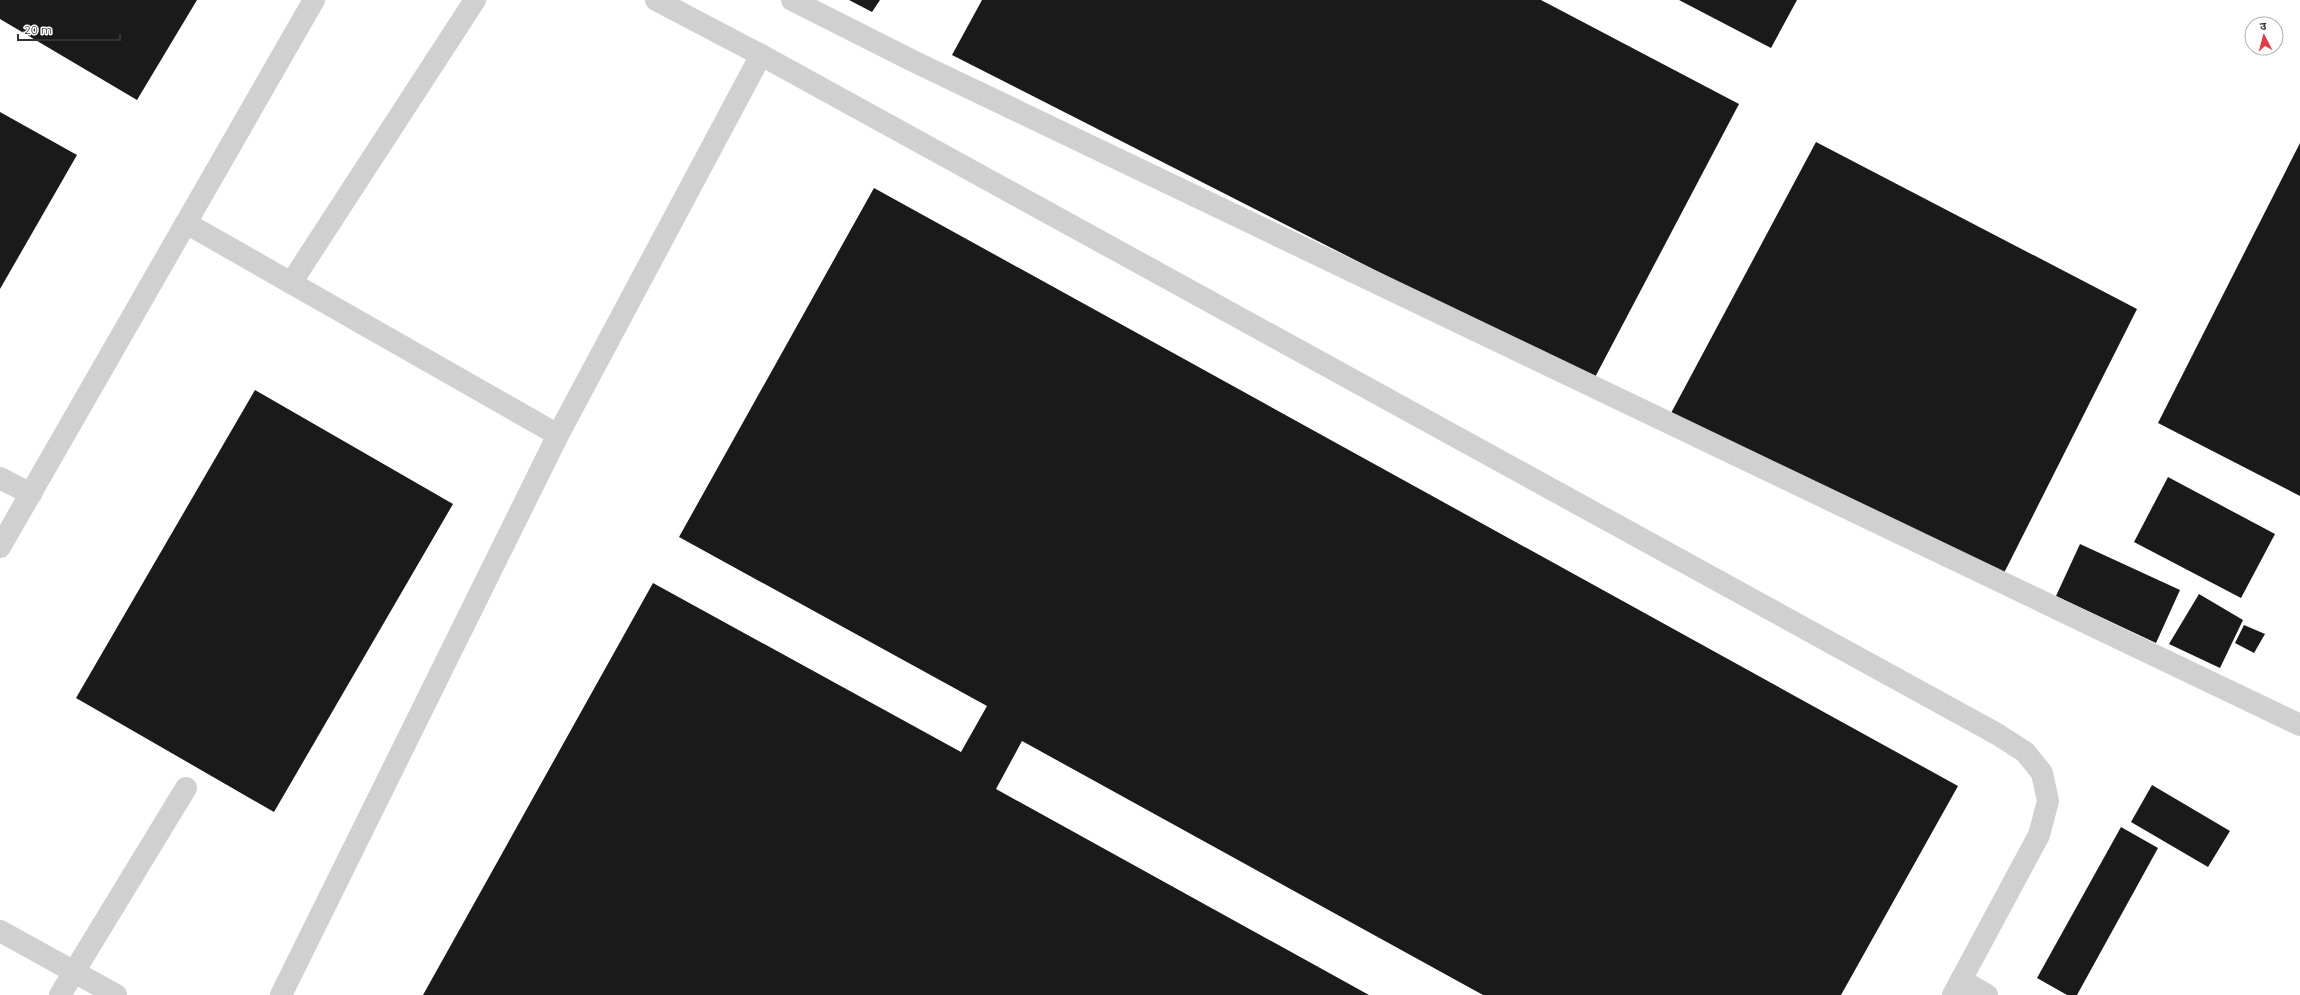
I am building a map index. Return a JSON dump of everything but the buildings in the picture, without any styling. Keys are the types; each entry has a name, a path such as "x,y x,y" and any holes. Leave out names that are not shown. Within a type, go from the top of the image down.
{"street":[{"path":"0,547 314,0"},
{"path":"291,283 475,0"},
{"path":"656,0 761,55 1990,730 2025,752 2042,773 2048,801 2039,835 1957,987 1987,995"},
{"path":"792,0 915,62 2300,725"},
{"path":"281,995 558,435 761,55"},
{"path":"186,223 558,435"},
{"path":"0,478 31,494"},
{"path":"60,995 186,788"},
{"path":"0,930 116,995"}]}
